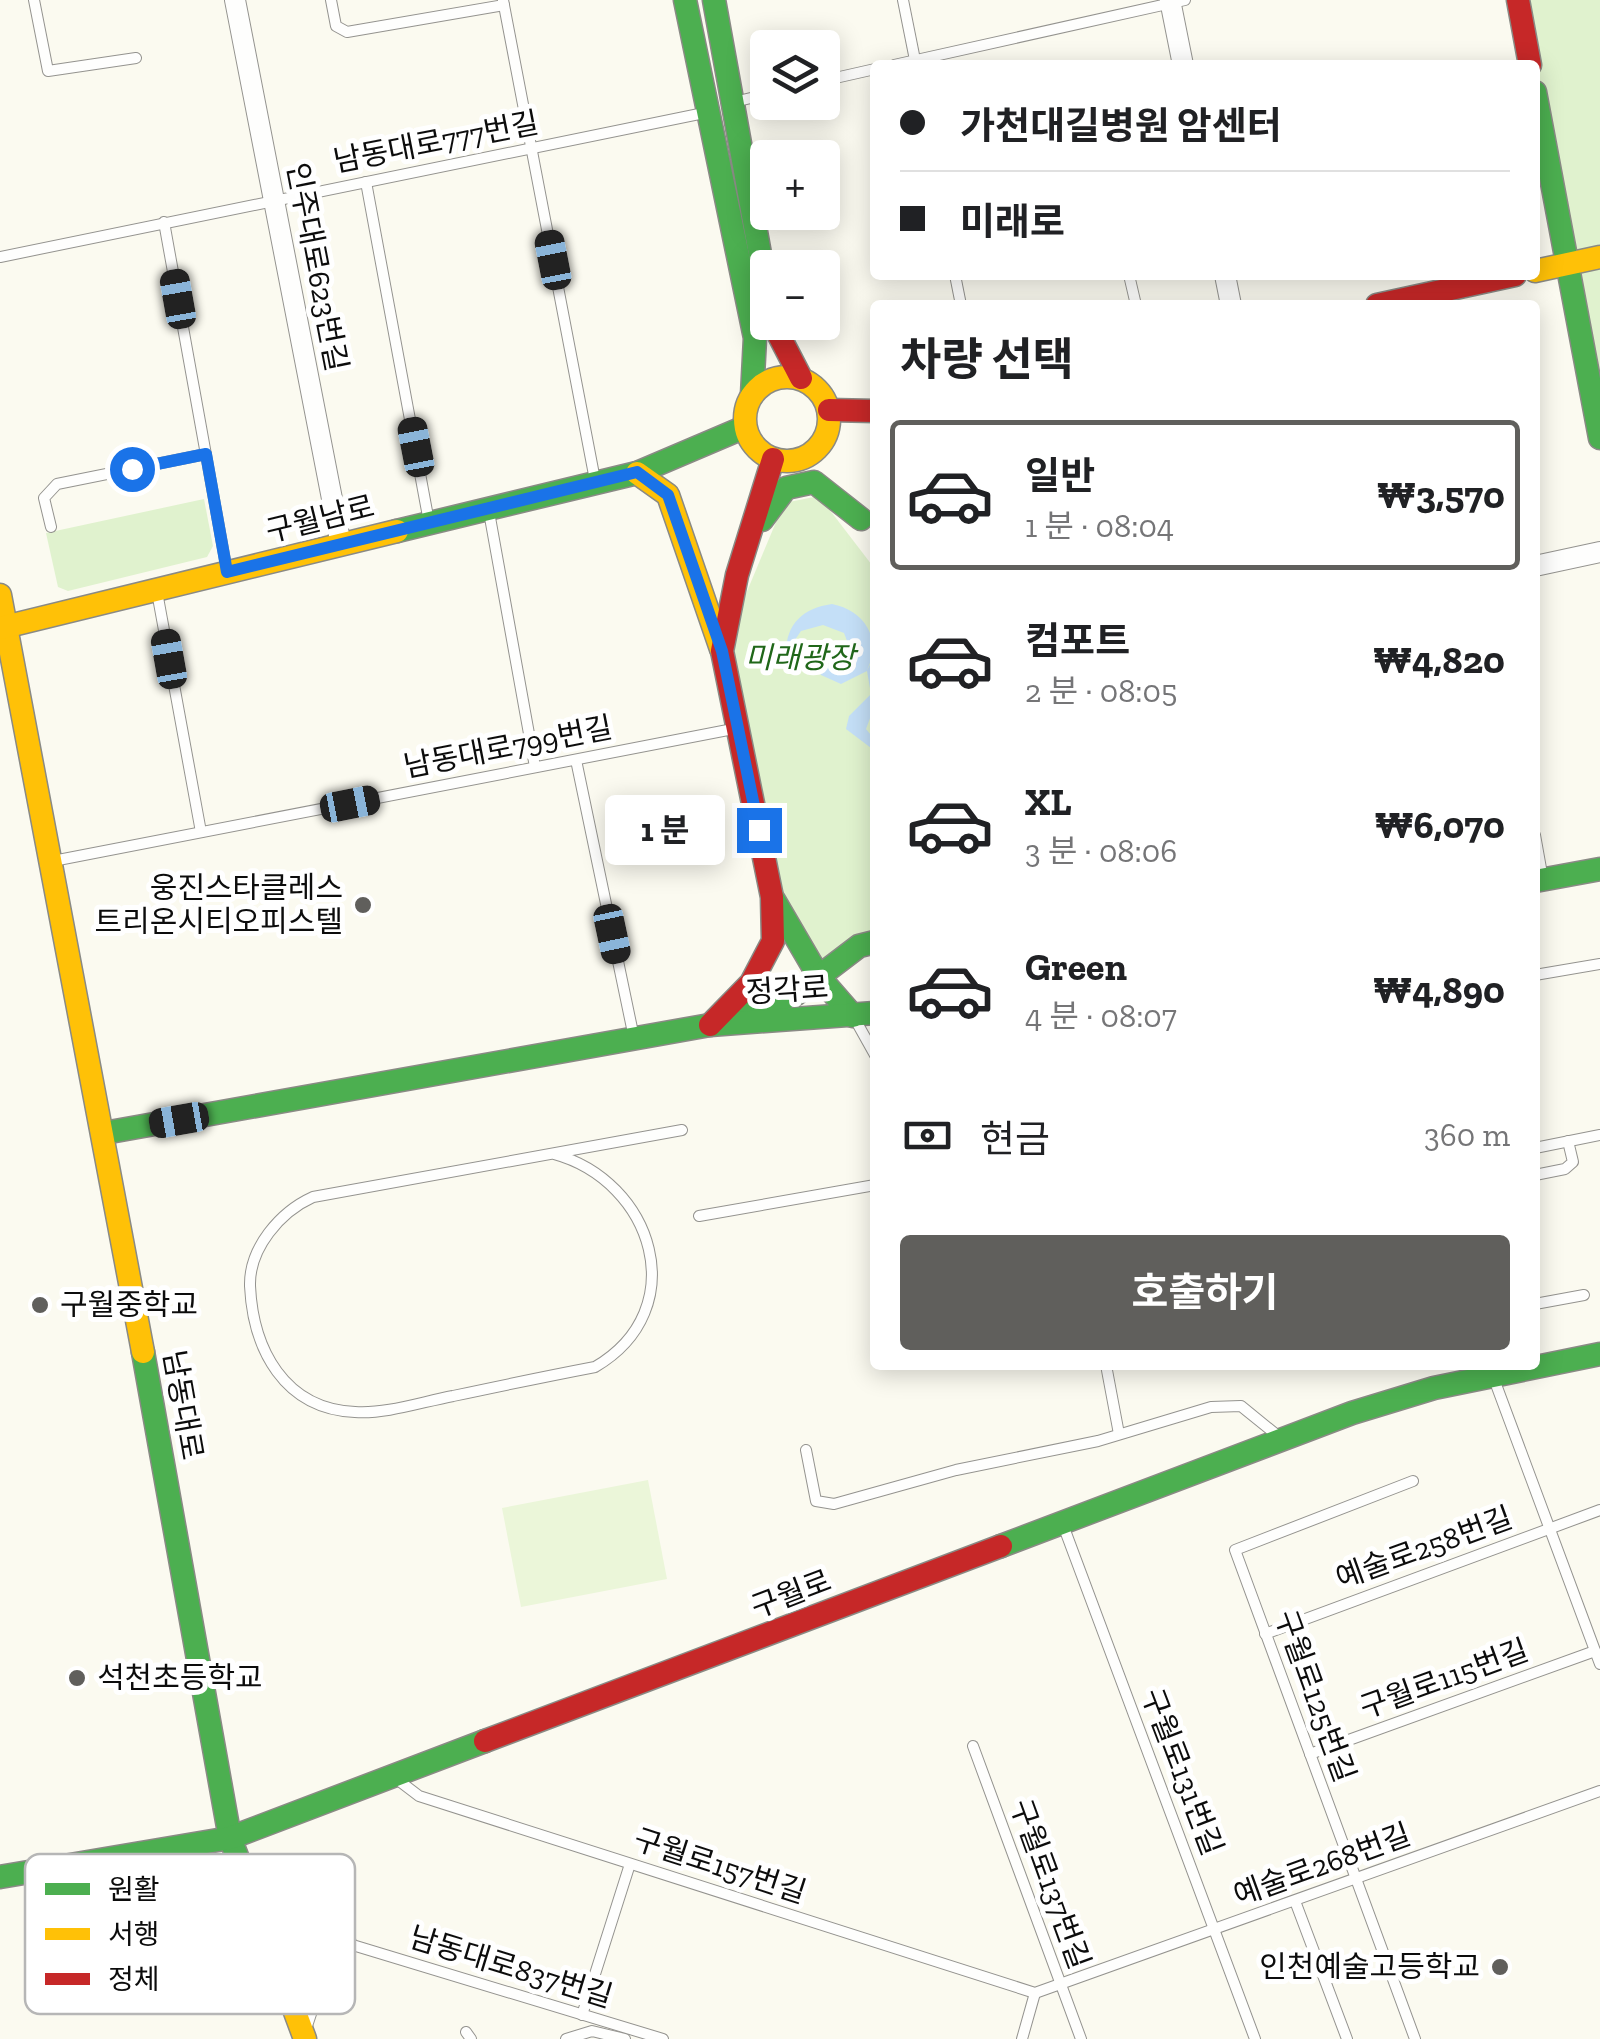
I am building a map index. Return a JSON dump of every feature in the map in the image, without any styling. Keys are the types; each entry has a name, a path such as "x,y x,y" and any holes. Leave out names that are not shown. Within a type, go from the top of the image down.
{"street":[{"name":"인주대로623번길","path":"235,0 341,544"},
{"path":"685,0 755,338 752,395 745,427 755,446 773,458 795,460 815,450 827,432 828,410 819,391 801,378 781,340"},
{"path":"714,0 759,250"},
{"path":"1518,0 1529,60"},
{"path":"1175,1 1182,60"},
{"path":"1540,119 1600,438"},
{"path":"1540,270 1600,257"},
{"path":"1436,299 1499,280"},
{"path":"752,395 768,380 801,378"},
{"path":"828,410 870,411"},
{"name":"구월남로","path":"3,627 637,472 745,427"},
{"path":"815,450 870,534"},
{"path":"722,651 749,533 773,458"},
{"path":"104,1133 710,1025 751,983 768,958 773,941 772,897 722,651 668,495 637,472"},
{"path":"749,533 786,488 814,482 861,520"},
{"path":"1540,565 1600,552"},
{"name":"남동대로","path":"0,595 3,627 104,1133 230,1838 236,1854"},
{"path":"1540,880 1600,868"},
{"path":"772,897 819,977 864,1014"},
{"name":"정각로","path":"710,1025 796,994 859,946 870,943"},
{"name":"정각로","path":"710,1025 864,1014"},
{"name":"구월로","path":"1540,1365 1600,1354"},
{"name":"구월로","path":"136,1854 230,1838 1283,1440 1406,1396 1514,1370"},
{"name":"구월로","path":"0,1877 25,1873"}],"lane":[{"path":"34,0 48,71 136,58"},
{"path":"331,0 336,26 348,32 504,3 596,482"},
{"path":"903,0 915,60 1175,1"},
{"path":"840,78 870,71"},
{"path":"732,102 750,98"},
{"name":"남동대로777번길","path":"0,257 706,112"},
{"path":"366,182 430,523"},
{"path":"164,222 227,572"},
{"path":"51,527 44,498 57,484 206,454"},
{"path":"488,508 536,767"},
{"path":"156,590 201,832"},
{"name":"남동대로799번길","path":"52,861 739,728"},
{"path":"576,760 634,1039"},
{"path":"1540,974 1600,964"},
{"path":"554,1154 584,1162 605,1176 636,1214 651,1277 644,1316 626,1345 595,1366 375,1412 327,1408 278,1376 257,1340 250,1278 254,1258 280,1219 313,1197 682,1130"},
{"path":"1540,1147 1600,1135"},
{"path":"1540,1174 1565,1169 1573,1162 1568,1141"},
{"path":"698,1216 870,1185"},
{"path":"1540,1303 1584,1295"},
{"path":"1107,1370 1119,1434"},
{"path":"1492,1374 1600,1664"},
{"path":"806,1450 816,1501 834,1504 956,1470 1119,1434 1211,1407 1241,1406 1283,1440"},
{"name":"구월로125번길","path":"1414,1481 1234,1550 1415,2039"},
{"name":"예술로258번길","path":"1265,1634 1600,1510"},
{"name":"구월로131번길","path":"1062,1523 1255,2039"},
{"name":"구월로115번길","path":"1310,1754 1595,1651"},
{"name":"구월로137번길","path":"973,1746 1081,2039"},
{"name":"구월로157번길","path":"396,1776 419,1796 1035,1993"},
{"name":"예술로268번길","path":"1061,1986 1600,1790"},
{"path":"582,2014 630,1864"},
{"path":"1295,1901 1347,2039"},
{"name":"남동대로837번길","path":"355,1946 663,2039"},
{"path":"1022,2039 1035,1993 1061,1986"},
{"path":"566,2039 592,2031 625,2039"}],"green space":[{"path":"1518,0 1600,0 1600,438 1540,118 1540,60 1529,60"},
{"name":"미래광장","path":"819,496 870,562 870,945 819,977 772,897 722,651 784,503"},
{"path":"204,499 213,546 207,557 68,591 58,587 46,533"},
{"path":"648,1480 667,1579 521,1607 502,1508"}],"water":[{"path":"832,604 843,607 868,628 870,688 867,671 841,684 821,675 815,662 823,668 842,661 849,646 844,633 823,625 801,631 786,653 793,626 813,609"},
{"path":"870,695 866,729 870,747 846,729 849,716"}],"traffic: fast":[{"path":"685,0 755,338 752,395"},
{"path":"714,0 759,250"},
{"path":"1540,119 1600,438"},
{"path":"397,531 637,473 745,427"},
{"path":"762,520 786,488 814,482 861,519"},
{"path":"1540,880 1600,869"},
{"path":"774,900 819,977 853,1016"},
{"path":"746,1013 796,994 859,946 870,943"},
{"path":"104,1133 710,1025 870,1013"},
{"path":"143,1352 230,1838 236,1854"},
{"path":"1540,1366 1600,1354"},
{"path":"1001,1546 1352,1413 1434,1388 1522,1370"},
{"path":"136,1854 230,1838 485,1741"},
{"path":"0,1877 25,1873"}],"traffic: slow":[{"path":"1540,270 1600,257"},
{"path":"787,377 803,380 817,389 826,403 829,419 826,435 817,449 803,458 787,461 771,458 757,449 748,435 745,419 748,403 757,389 771,380 787,377"},
{"path":"637,473 668,495 721,649"},
{"path":"0,628 397,531"},
{"path":"0,595 143,1352"},
{"path":"296,2014 305,2039"}],"traffic: jam":[{"path":"1518,0 1529,60"},
{"path":"1400,300 1492,280"},
{"path":"781,340 801,378"},
{"path":"829,410 870,411"},
{"path":"710,1025 751,983 773,941 772,897 722,651 737,575 773,459"},
{"path":"485,1741 1001,1546"}],"place":[{"name":"웅진스타클레스 트리온시티오피스텔","path":"363,905"},
{"name":"구월중학교","path":"40,1305"},
{"name":"석천초등학교","path":"77,1678"},
{"name":"인천예술고등학교","path":"1500,1967"}],"route":[{"path":"132,469 206,454 227,572 637,472 668,495 722,651 759,830"}]}
